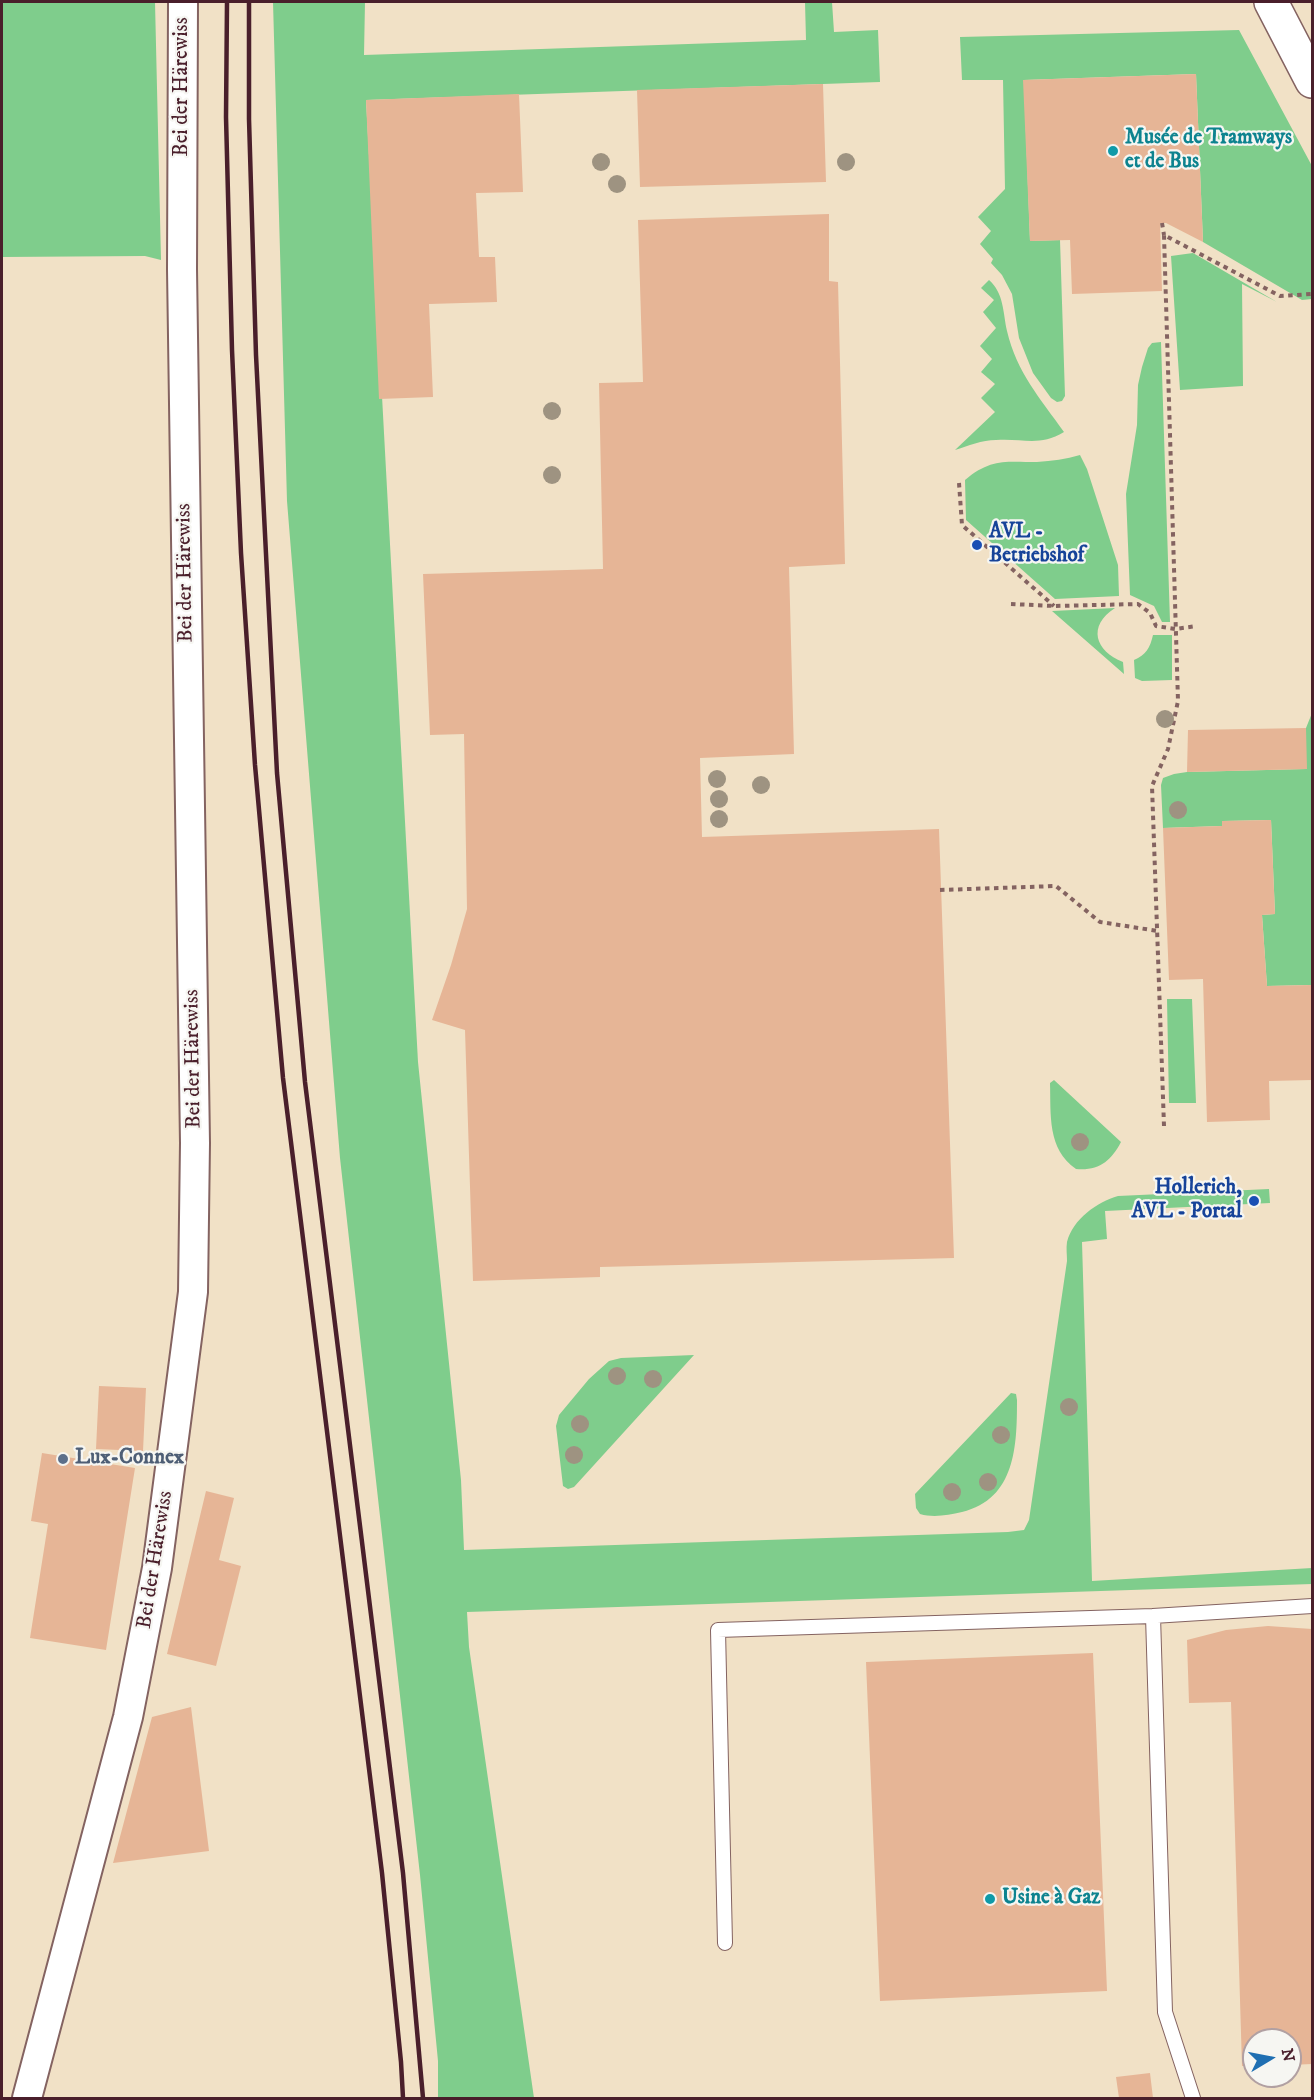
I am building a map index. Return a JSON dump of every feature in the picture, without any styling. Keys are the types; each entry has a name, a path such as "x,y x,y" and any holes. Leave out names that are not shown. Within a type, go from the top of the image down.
{"street":[{"name":"Bei der Härewiss","path":"27,2098 128,1717 157,1568 193,1292 195,1143 182,269 183,2"},
{"path":"1271,2 1312,81"}],"lane":[{"path":"725,1943 718,1630 1154,1616 1312,1606"},
{"path":"1154,1616 1165,2012 1193,2098"}],"path":[{"path":"1162,223 1178,701 1168,749 1152,786 1164,1126"},
{"path":"1164,235 1280,296 1312,294"},
{"path":"959,483 962,525 1055,606"},
{"path":"1011,604 1055,606 1138,604 1150,613 1156,626 1175,628 1197,626"},
{"path":"940,890 1056,886 1100,922 1158,931"}],"green space":[{"path":"2,2 155,2 161,260 145,256 2,257"},
{"path":"273,2 365,2 364,55 806,40 805,2 832,2 834,32 878,30 880,82 366,100 418,1062 461,1480 464,1550 1024,1530 1029,1520 1067,1261 1067,1242 1080,1219 1102,1202 1118,1196 1269,1189 1270,1203 1105,1211 1107,1239 1082,1242 1092,1581 1312,1568 1312,1584 467,1612 469,1647 534,2098 438,2098 438,2061 420,1875 340,1158 287,501"},
{"path":"1239,30 1312,166 1312,299 1302,300 1203,242 1196,74 1024,80 1030,241 1060,240 1065,396 1062,401 1057,402 1051,398 1033,373 1019,338 1012,294 1002,275 991,263 993,259 980,244 991,231 978,217 1005,189 1003,80 962,80 960,37"},
{"path":"1193,253 1277,302 1242,284 1243,386 1180,390 1171,256"},
{"path":"989,280 998,291 1011,346 1017,360 1030,384 1064,432 1039,441 991,440 955,450 995,412 981,398 995,384 981,372 992,359 980,346 996,328 983,312 994,300 981,288"},
{"path":"1161,342 1170,622 1162,622 1154,606 1130,595 1126,494 1137,425 1138,385 1142,367 1148,348 1152,343"},
{"path":"1080,455 1087,469 1118,565 1119,596 1055,599 966,520 965,480 974,473 999,463 1043,462"},
{"path":"1115,608 1100,622 1098,638 1106,651 1123,662 1124,674 1052,611"},
{"path":"1153,635 1172,635 1172,680 1142,681 1135,678 1134,660 1147,650"},
{"path":"1312,713 1312,985 1267,986 1262,915 1275,914 1271,820 1223,821 1222,826 1163,828 1161,785 1163,778 1187,772 1306,769 1306,728"},
{"path":"1167,999 1192,999 1196,1103 1169,1103"},
{"path":"1054,1080 1121,1142 1113,1155 1098,1166 1076,1169 1060,1151 1055,1141 1051,1119 1050,1083"},
{"path":"694,1355 574,1487 568,1489 563,1486 556,1426 559,1415 589,1379 609,1361 621,1358"},
{"path":"1011,1393 1016,1394 1017,1400 1016,1435 1010,1468 1003,1483 980,1505 962,1512 930,1516 920,1514 916,1508 915,1494"}],"building":[{"name":"Musée de Tramways et de Bus","path":"1196,74 1203,242 1166,223 1160,223 1162,291 1072,294 1070,240 1030,241 1023,80"},
{"path":"823,84 826,182 640,187 637,90"},
{"path":"519,94 523,192 476,193 479,257 495,257 497,302 429,304 433,397 379,399 366,100"},
{"path":"829,214 829,281 838,282 845,564 789,567 794,754 700,758 702,837 939,829 954,1258 600,1267 600,1277 473,1281 465,1030 432,1020 467,909 464,734 430,735 423,574 603,569 599,383 643,382 638,220"},
{"path":"1306,728 1307,769 1187,772 1188,730"},
{"path":"1271,820 1275,914 1262,915 1267,986 1312,985 1312,1080 1269,1081 1270,1120 1207,1122 1203,979 1169,980 1163,828 1222,826 1222,821"},
{"path":"99,1386 146,1388 143,1451 96,1449"},
{"path":"42,1453 135,1468 106,1650 30,1638 48,1524 31,1521"},
{"path":"206,1491 234,1498 219,1560 241,1566 216,1666 167,1654"},
{"path":"1268,1626 1312,1629 1312,2064 1302,2064 1302,2028 1242,2028 1242,2066 1231,1702 1189,1703 1187,1640 1226,1630"},
{"name":"Usine à Gaz","path":"1093,1653 1107,1991 880,2001 866,1662"},
{"path":"191,1707 209,1851 113,1863 152,1717"},
{"path":"1150,2073 1153,2098 1119,2098 1116,2077"}],"railway":[{"path":"227,2 226,117 232,350 241,553 255,765 283,1078 382,1873 403,2098"},
{"path":"249,2 249,119 256,355 277,773 305,1082 403,1873 423,2098"}],"place":[{"name":"Musée de Tramways et de Bus","path":"1113,151"},
{"name":"AVL - Betriebshof","path":"977,545"},
{"name":"Hollerich, AVL - Portal","path":"1254,1201"},
{"name":"Lux-Connex","path":"63,1459"},
{"name":"Usine à Gaz","path":"990,1899"}]}
